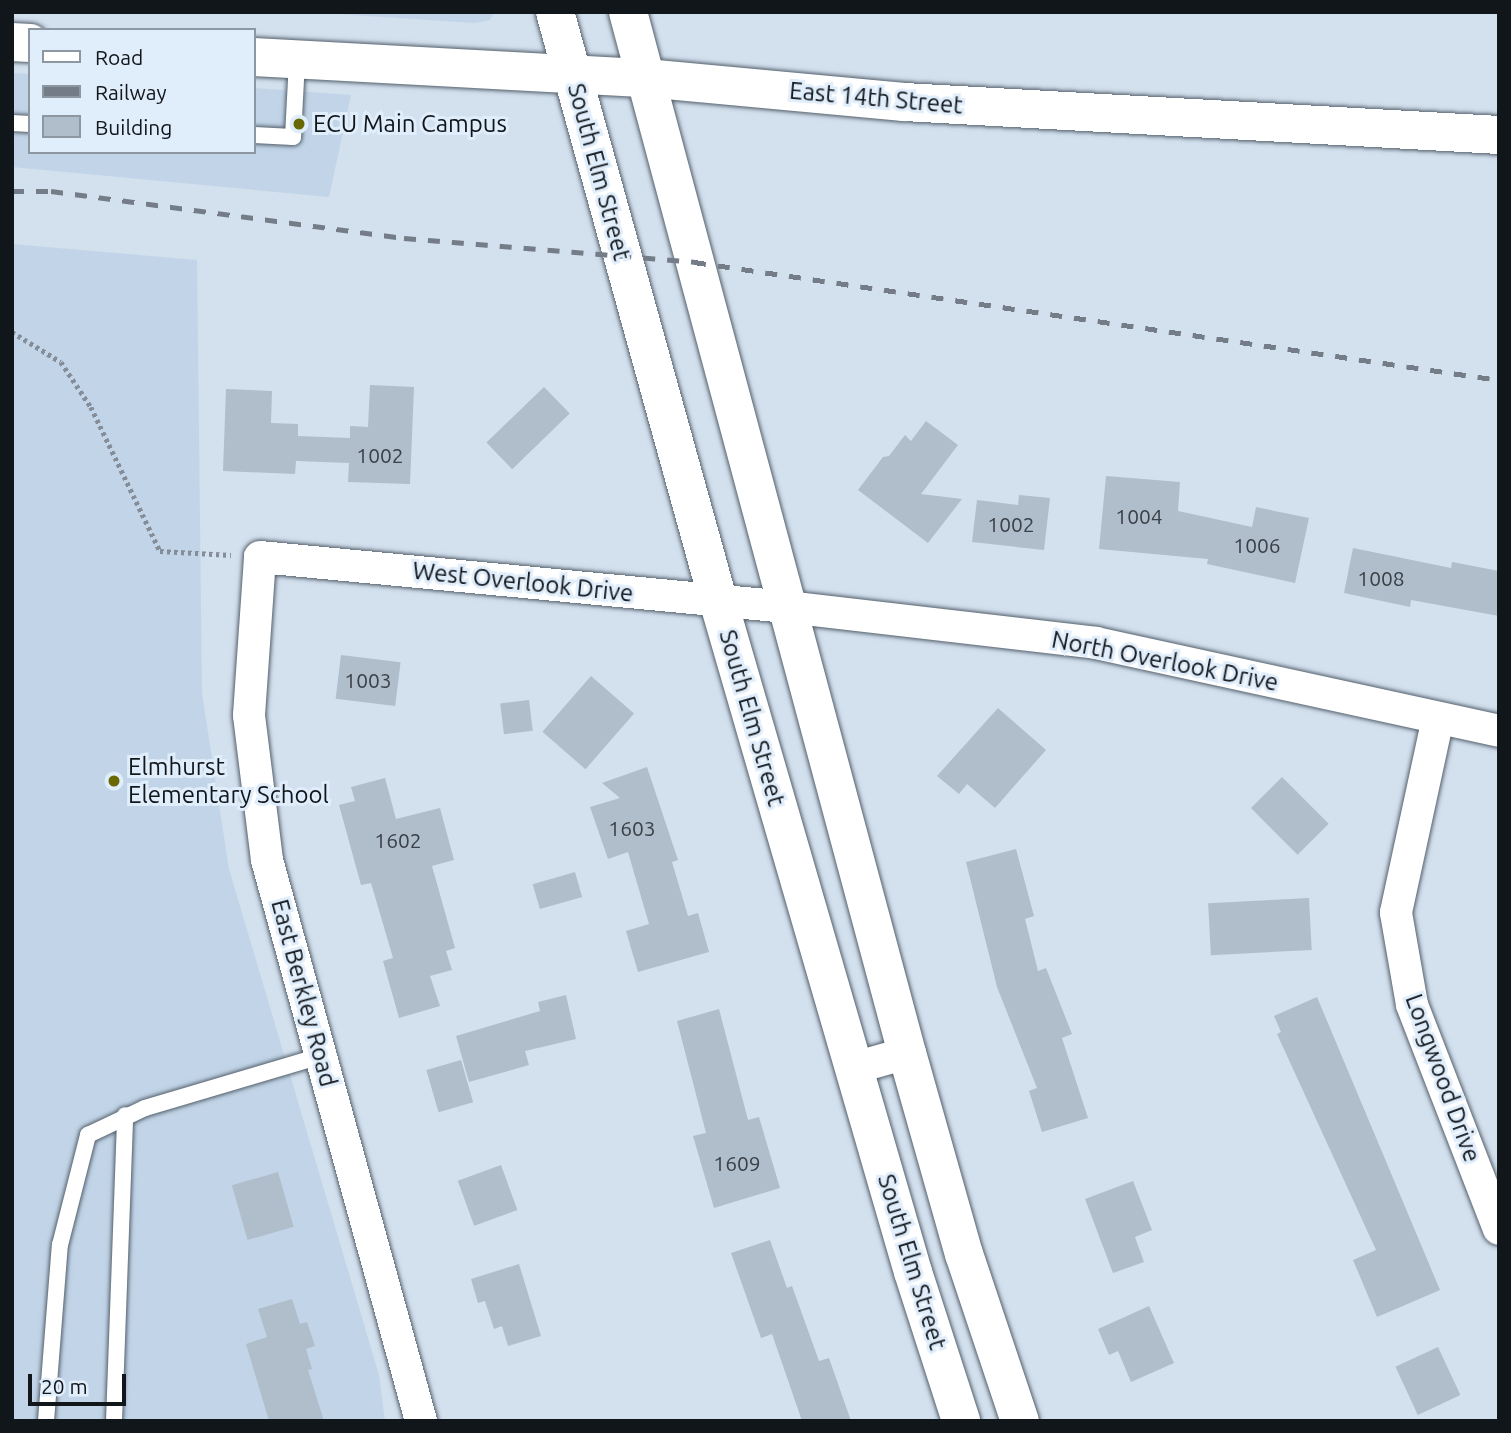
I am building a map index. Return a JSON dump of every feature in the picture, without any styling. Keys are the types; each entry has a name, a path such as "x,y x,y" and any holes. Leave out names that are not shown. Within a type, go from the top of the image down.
{"street":[{"name":"South Elm Street","path":"555,12 718,600 854,1068 961,1421"},
{"path":"628,12 907,1053 964,1254 1020,1421"},
{"name":"East 14th Street","path":"256,57 645,78 904,102 1499,135"},
{"name":"West Overlook Drive","path":"260,557 787,607"},
{"name":"East Berkley Road","path":"260,557 249,715 267,860 421,1421"},
{"name":"North Overlook Drive","path":"787,607 1096,643 1499,731"},
{"name":"Longwood Drive","path":"1438,718 1396,913 1412,1005 1499,1229"},
{"path":"854,1068 907,1053"}],"lane":[{"path":"256,135 293,137 297,60"},
{"path":"46,1421 60,1245 88,1135 125,1115 321,1056"},
{"path":"114,1421 125,1115"}],"path":[{"path":"12,332 61,362 91,407 160,551 260,557"}],"shaded area":[{"path":"306,12 494,12 490,20 475,23"},
{"name":"ECU Main Campus","path":"12,73 28,74 28,154 256,154 256,88 351,95 329,197 12,167"},
{"name":"Elmhurst Elementary School","path":"12,244 197,260 202,693 229,869 379,1375 385,1421 12,1421"}],"building":[{"path":"370,385 414,387 410,484 348,482 349,463 296,461 295,474 223,471 226,389 272,391 271,423 298,424 298,436 350,438 350,426 368,427"},
{"path":"544,387 570,414 512,469 486,443"},
{"path":"926,421 958,445 921,494 962,499 928,543 858,490 883,457 889,456 905,435 911,441"},
{"path":"1106,476 1180,482 1178,511 1252,527 1256,507 1309,518 1295,583 1207,564 1208,559 1099,549"},
{"path":"1019,495 1050,498 1044,550 972,542 977,500 1018,505"},
{"path":"1353,548 1451,568 1452,562 1499,571 1499,616 1411,600 1410,607 1344,593"},
{"path":"341,655 401,662 395,706 336,699"},
{"path":"591,676 634,713 585,769 542,732"},
{"path":"529,700 533,731 504,734 500,704"},
{"path":"998,708 1046,750 995,808 967,784 959,794 937,776"},
{"path":"647,767 678,860 672,862 688,916 698,913 709,952 638,972 626,931 649,924 628,852 608,859 590,807 620,798 602,783"},
{"path":"1282,777 1329,824 1298,855 1251,808"},
{"path":"385,778 396,819 440,808 454,860 432,866 455,948 446,951 452,970 430,976 440,1006 399,1018 383,961 393,958 371,883 361,885 339,805 355,801 351,787"},
{"path":"1016,849 1034,916 1025,919 1038,971 1046,968 1072,1034 1062,1038 1088,1118 1042,1132 1029,1091 1037,1088 997,987 966,862"},
{"path":"575,872 582,897 540,909 533,884"},
{"path":"1309,898 1312,950 1211,955 1208,903"},
{"path":"566,995 576,1039 525,1051 529,1065 469,1082 456,1036 540,1011 538,1002"},
{"path":"1317,997 1440,1290 1377,1317 1353,1260 1376,1250 1277,1034 1281,1032 1274,1016"},
{"path":"719,1009 748,1120 759,1117 780,1188 714,1208 693,1136 706,1133 677,1021"},
{"path":"461,1060 473,1102 439,1112 426,1070"},
{"path":"501,1165 517,1210 474,1226 458,1181"},
{"path":"278,1172 294,1227 248,1240 232,1185"},
{"path":"1133,1181 1152,1230 1135,1237 1144,1262 1113,1273 1085,1199"},
{"path":"770,1240 787,1288 792,1286 819,1361 829,1358 851,1421 802,1421 772,1334 761,1338 731,1253"},
{"path":"519,1264 541,1336 508,1346 502,1326 494,1329 485,1301 478,1303 471,1279"},
{"path":"292,1299 300,1324 307,1322 315,1346 306,1349 312,1369 308,1370 324,1421 269,1421 246,1344 267,1337 258,1309"},
{"path":"1149,1306 1174,1363 1131,1382 1118,1351 1109,1355 1098,1329"},
{"path":"1438,1347 1460,1395 1418,1415 1395,1367"}],"railway":[{"path":"12,191 51,191 404,238 694,262 1499,380"}],"place":[{"name":"ECU Main Campus","path":"299,124"},
{"name":"Elmhurst Elementary School","path":"114,781"}]}
